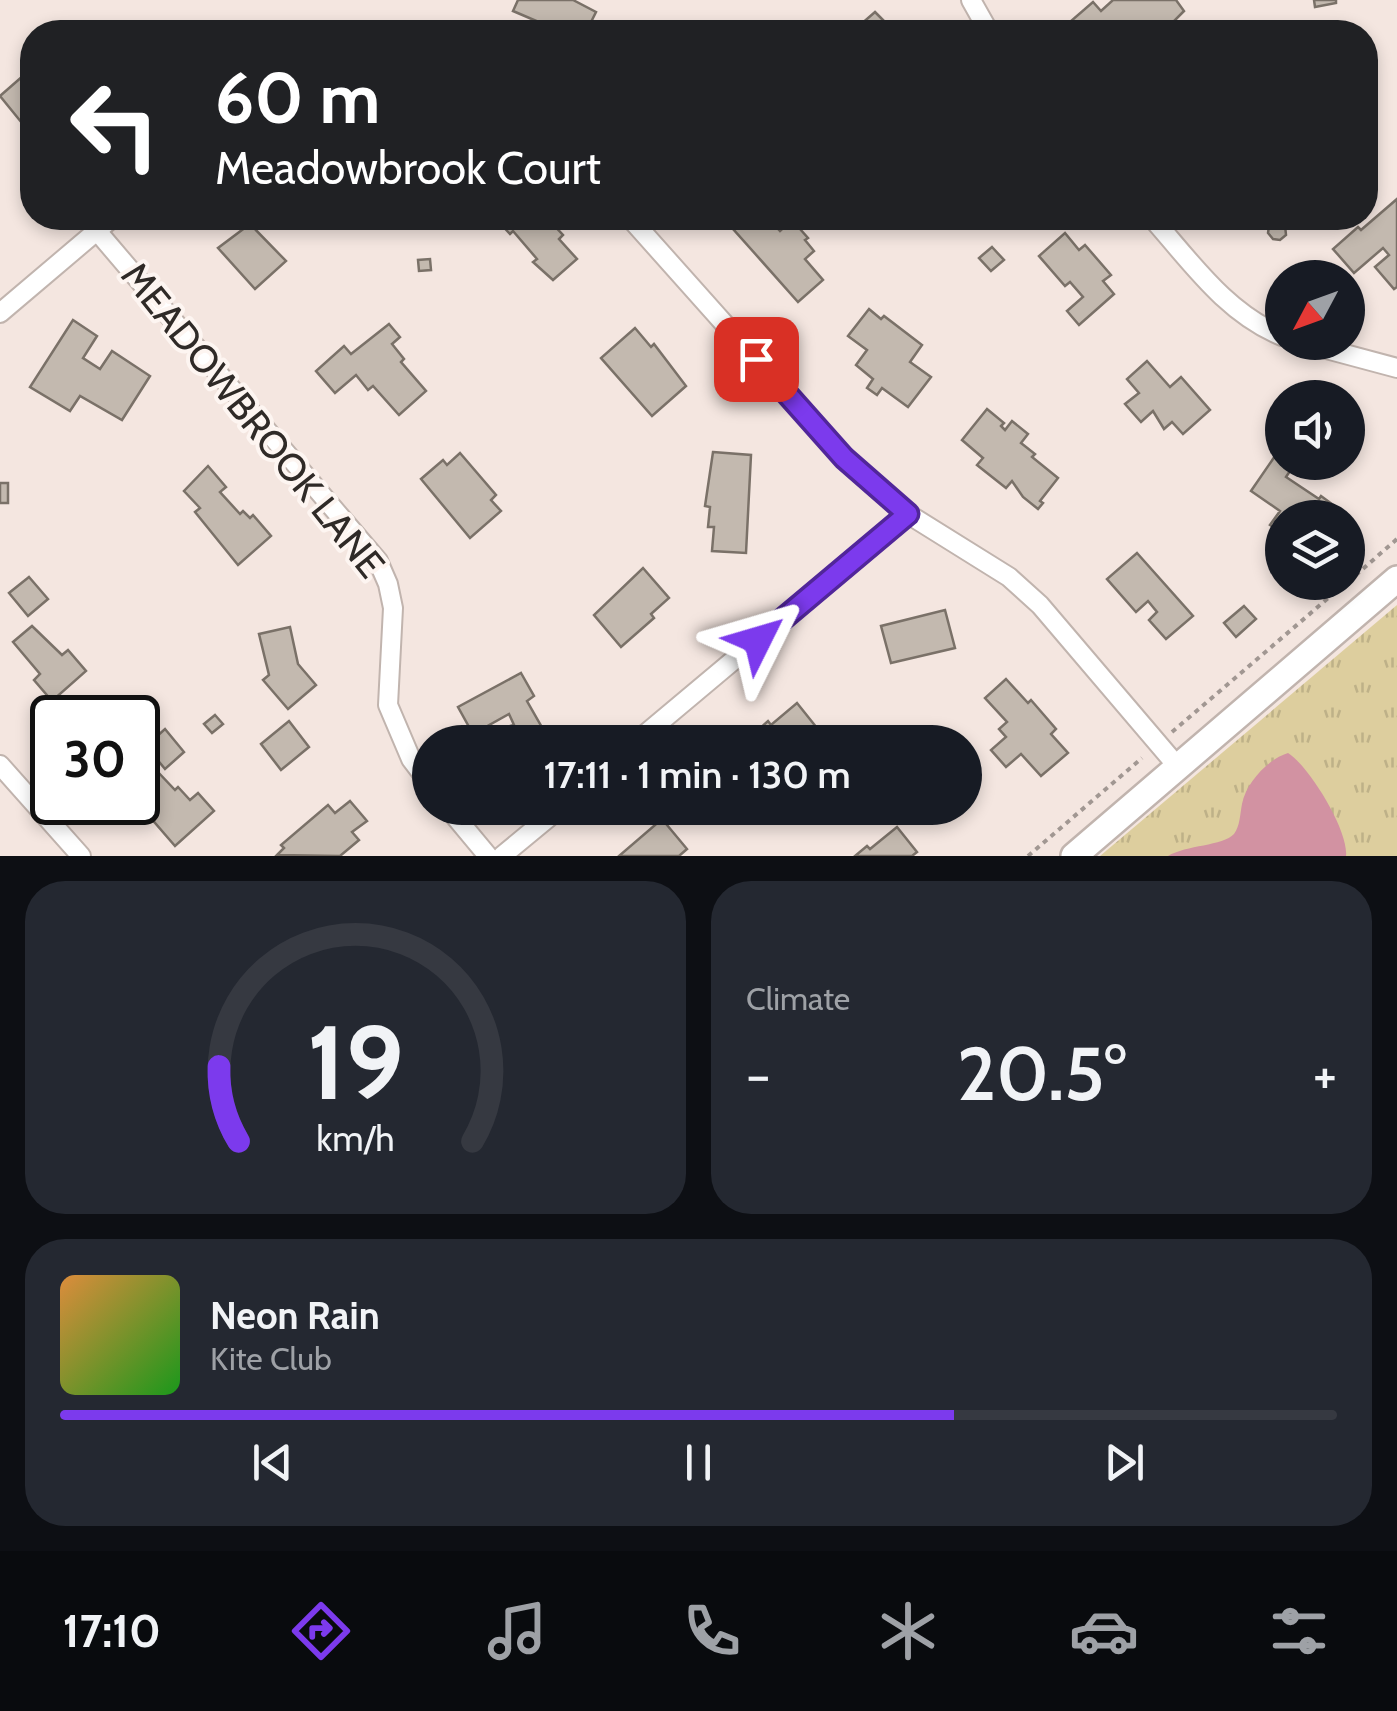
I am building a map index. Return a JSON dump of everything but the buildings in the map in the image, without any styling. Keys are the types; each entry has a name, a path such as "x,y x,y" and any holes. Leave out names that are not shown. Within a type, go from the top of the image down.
{"main road":[{"path":"1074,856 1397,578"}],"street":[{"path":"641,230 844,458 908,514 1009,577 1040,604 1178,767"},
{"path":"1163,230 1224,298 1265,329"},
{"path":"0,313 96,231"},
{"name":"MEADOWBROOK LANE","path":"96,231 378,561 393,608 388,705 412,759"},
{"path":"1365,359 1397,368"},
{"path":"656,725 908,514"},
{"path":"0,765 81,856"},
{"path":"462,825 488,856"},
{"path":"502,856 539,825"}],"path":[{"path":"1365,567 1397,539"},
{"path":"1028,856 1326,600"}],"green space":[{"path":"1397,605 1397,856 1100,856"}],"shaded area":[{"path":"1288,753 1326,800 1341,831 1346,856 1168,856 1234,834 1244,796 1253,780 1266,766"}],"route":[{"path":"756,359 844,458 908,514 758,640"}]}
